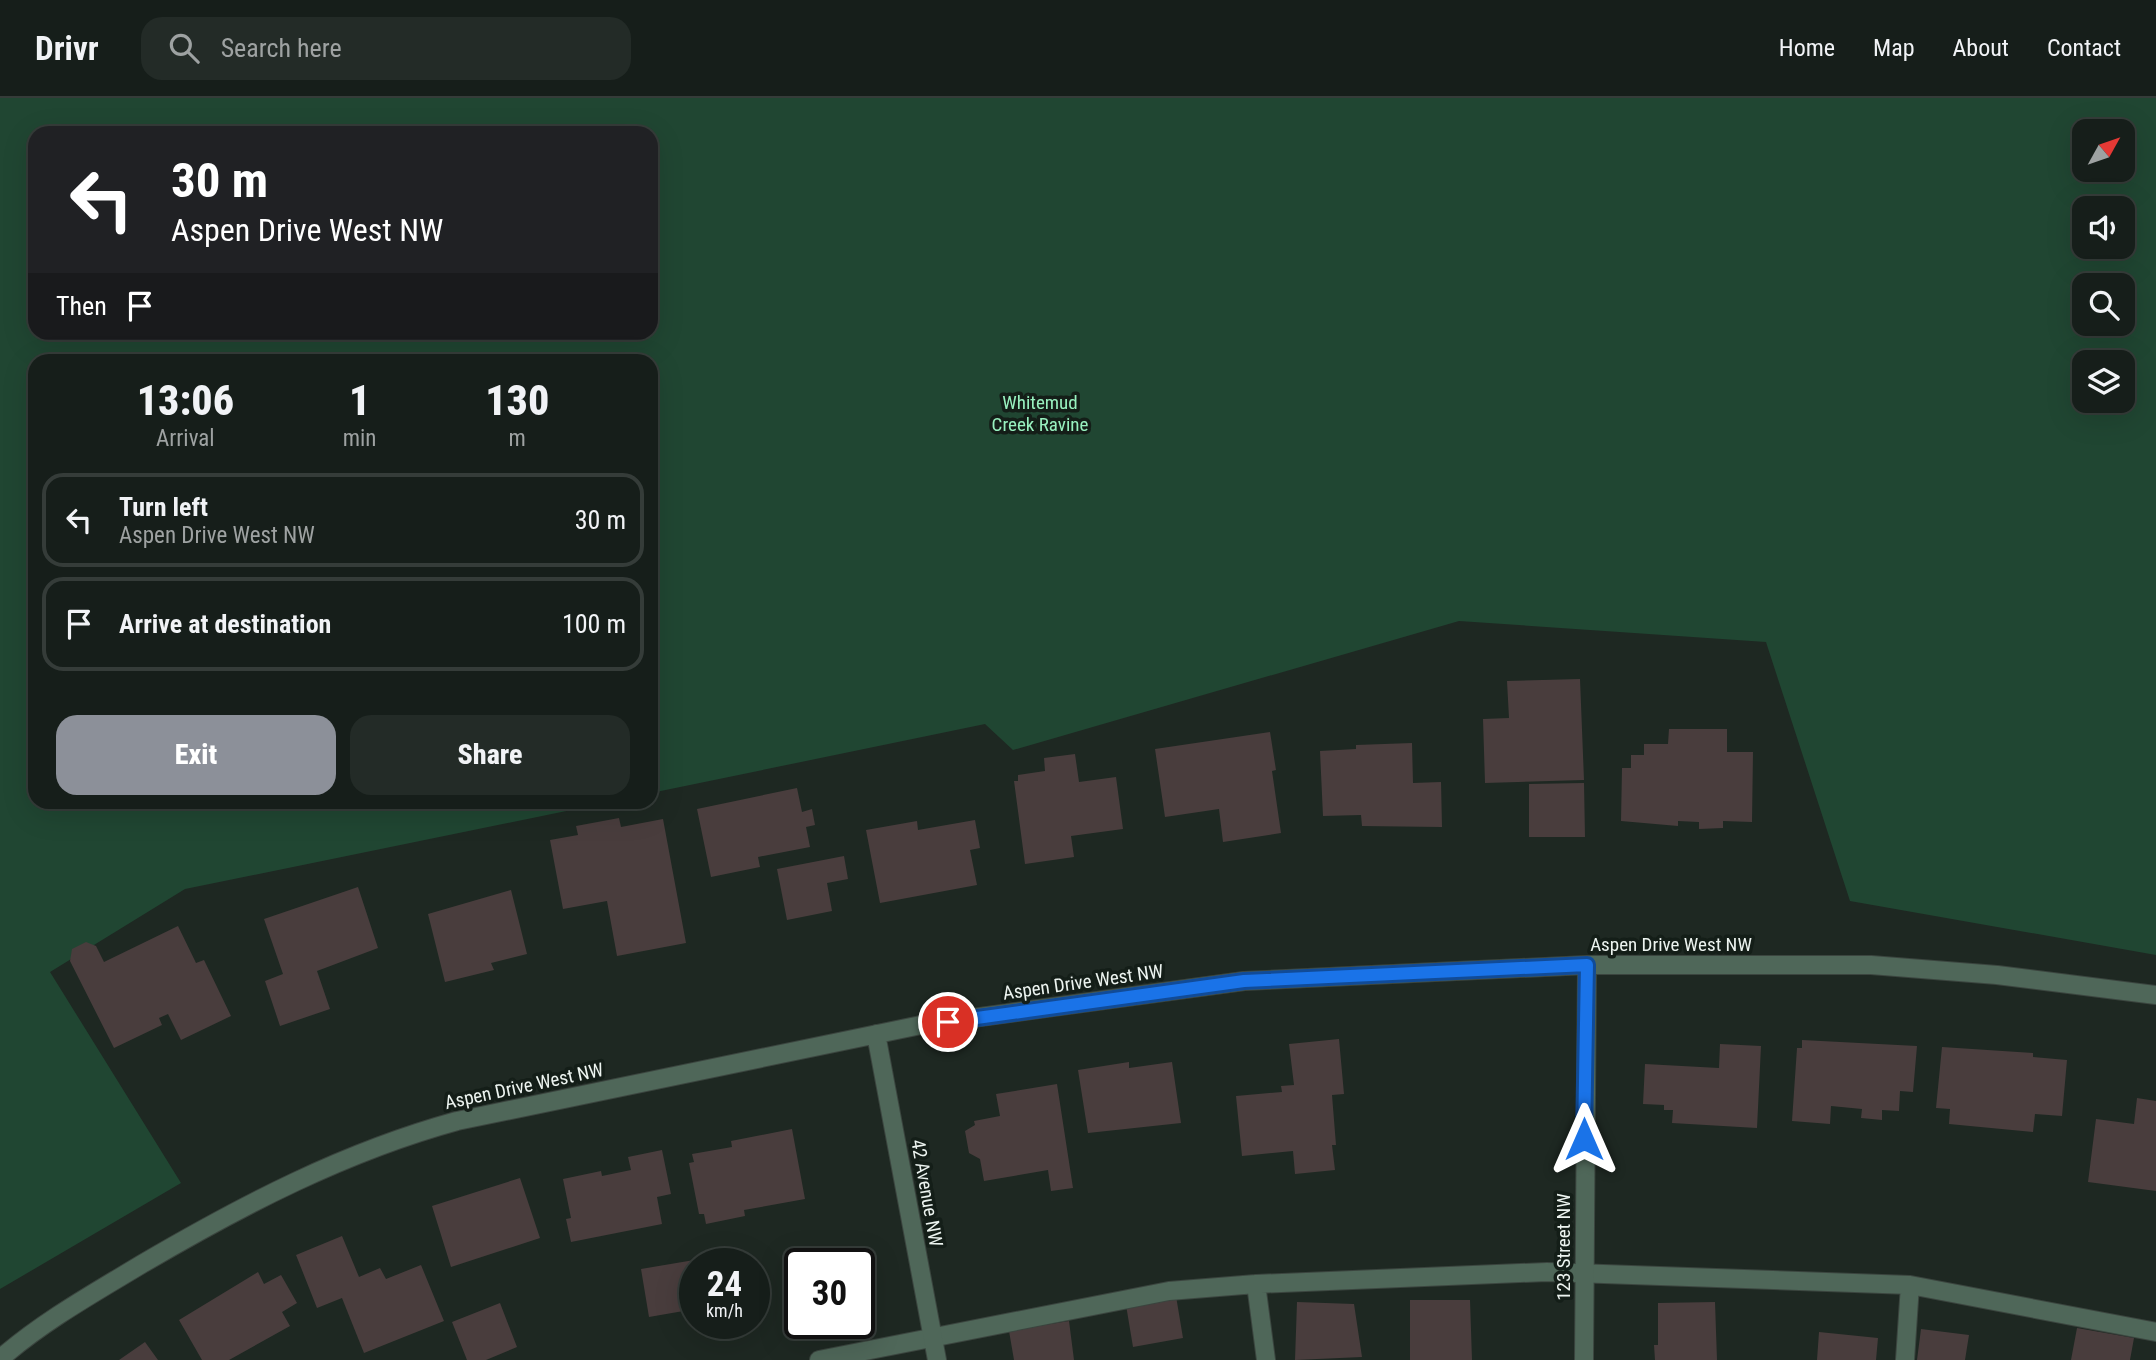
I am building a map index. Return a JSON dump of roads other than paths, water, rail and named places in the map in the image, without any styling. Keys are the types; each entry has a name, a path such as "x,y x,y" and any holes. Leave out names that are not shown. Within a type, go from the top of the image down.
{"street":[{"name":"Aspen Drive West NW","path":"0,1359 60,1315 228,1214 344,1158 403,1136 457,1121 876,1034 1244,981 1587,965 1871,965 1997,975 2156,995"},
{"name":"123 Street NW","path":"1584,1360 1587,965"},
{"name":"42 Avenue NW","path":"876,1034 937,1360"},
{"path":"819,1360 931,1335 1169,1291 1256,1284 1546,1272 1910,1285 2156,1332"},
{"path":"1256,1284 1266,1360"},
{"path":"1905,1360 1910,1285"}],"park label":[{"name":"Whitemud Creek Ravine","path":"1040,413"}]}
